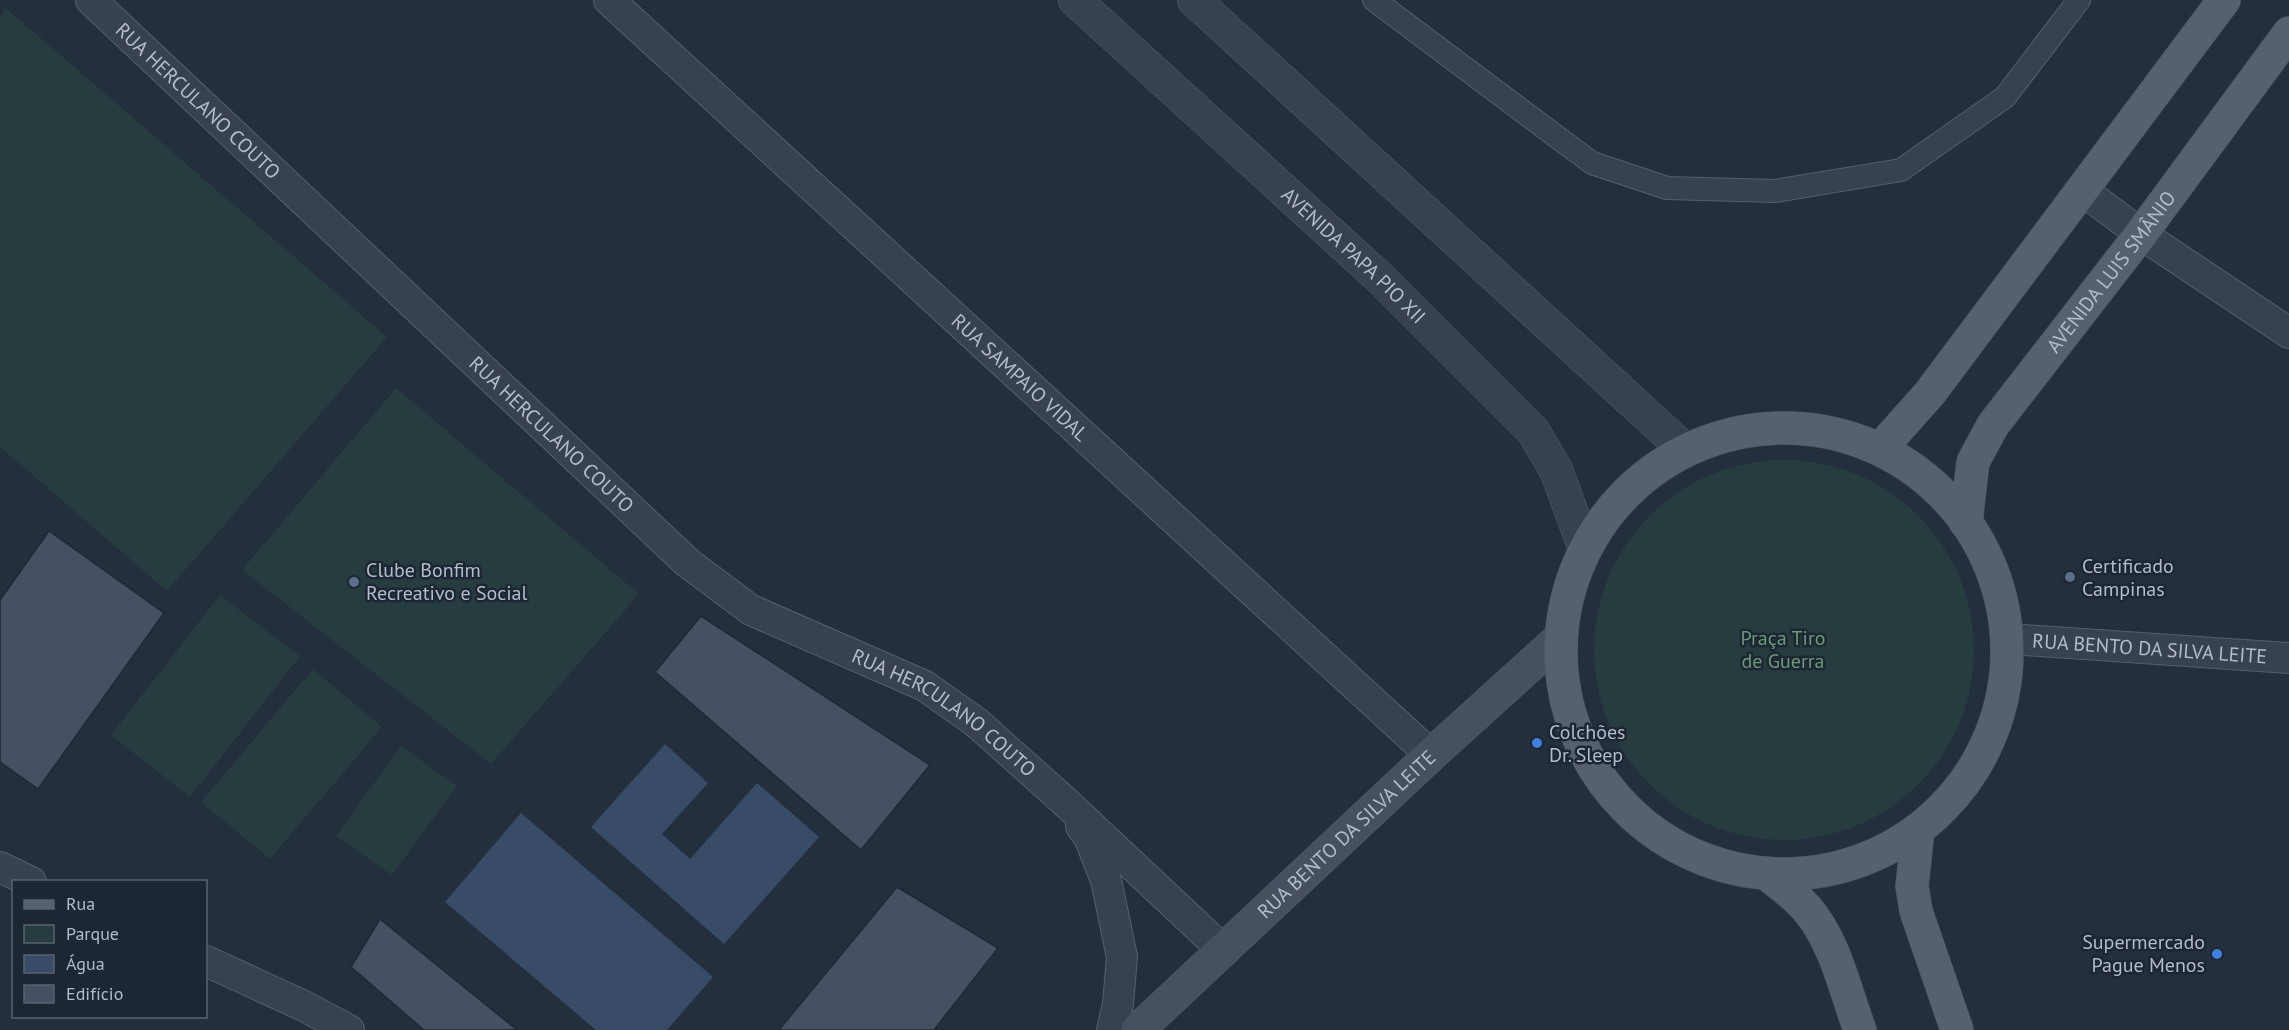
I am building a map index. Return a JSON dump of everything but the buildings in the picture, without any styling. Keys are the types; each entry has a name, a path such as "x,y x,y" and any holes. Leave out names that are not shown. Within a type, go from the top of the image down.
{"main road":[{"path":"1881,448 1930,393 2224,0"},
{"name":"AVENIDA LUIS SMÂNIO","path":"1966,523 1973,462 1993,425 2141,234 2289,33"},
{"path":"1760,428 1816,428 1881,448 1930,479 1966,523 1996,578 2009,639 2004,699 1973,773 1918,831 1874,857 1821,872 1767,874 1710,863 1658,837 1615,799 1582,752 1563,697 1558,640 1584,546 1626,489 1684,449 1749,429 1760,428"},
{"name":"RUA BENTO DA SILVA LEITE","path":"1138,1030 1431,755 1558,640"},
{"path":"1918,831 1912,886 1916,911 1957,1030"},
{"path":"1767,874 1797,897 1827,939 1860,1030"}],"street":[{"name":"RUA HERCULANO COUTO","path":"91,0 688,563 751,610 925,686 977,723 1062,798 1224,951"},
{"name":"RUA SAMPAIO VIDAL","path":"609,0 1431,755"},
{"name":"AVENIDA PAPA PIO XII","path":"1075,0 1382,279 1533,431 1556,470 1584,546"},
{"path":"1194,0 1684,449"},
{"path":"1374,0 1592,163 1667,188 1775,191 1902,170 2005,98 2079,0"},
{"path":"2082,190 2141,234 2289,333"},
{"name":"RUA BENTO DA SILVA LEITE","path":"2009,639 2289,658"},
{"name":"RUA HERCULANO COUTO","path":"1062,798 1089,837 1106,880 1122,957 1118,1004 1112,1030"},
{"path":"0,867 27,880"},
{"path":"207,961 304,1006 349,1030"}],"green space":[{"path":"6,8 387,337 167,591 0,447 0,16"},
{"path":"396,388 639,594 491,764 242,570"},
{"name":"Praça Tiro de Guerra","path":"1784,460 1821,463 1857,474 1890,492 1919,515 1942,544 1960,577 1971,613 1974,650 1971,687 1960,723 1942,756 1919,785 1890,808 1857,826 1821,837 1784,840 1747,837 1711,826 1678,808 1649,785 1626,756 1608,723 1597,687 1594,650 1597,613 1608,577 1626,544 1649,515 1678,492 1711,474 1747,463"},
{"path":"220,595 300,656 190,797 111,735"},
{"path":"313,669 382,727 270,859 201,802"},
{"path":"401,746 457,786 392,875 336,836"}],"water":[{"path":"665,744 708,783 662,834 690,859 757,783 819,837 724,944 591,827"},
{"path":"521,813 713,977 667,1030 596,1030 445,902"}],"place":[{"name":"Certificado Campinas","path":"2070,577"},
{"name":"Clube Bonfim Recreativo e Social","path":"354,582"},
{"name":"Colchões Dr. Sleep","path":"1537,743"},
{"name":"Supermercado Pague Menos","path":"2217,954"}]}
